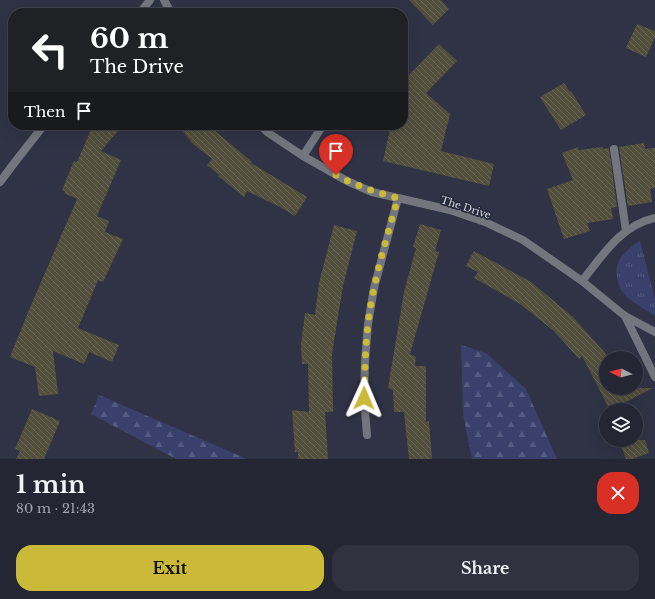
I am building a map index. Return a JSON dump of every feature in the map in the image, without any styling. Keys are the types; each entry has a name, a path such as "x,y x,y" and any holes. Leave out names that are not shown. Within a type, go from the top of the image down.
{"street":[{"path":"144,8 150,0"},
{"path":"0,182 40,130"},
{"name":"The Drive","path":"265,130 303,156 347,181 372,192 450,210 485,222 523,240 582,281 625,316 655,332"},
{"path":"303,156 320,130"},
{"path":"614,149 626,231"},
{"path":"367,435 364,398 368,324 374,288 398,198"},
{"path":"582,281 609,247 620,236 638,224 655,218"},
{"path":"625,316 655,377"}],"green space":[{"path":"640,241 655,299 655,316 625,295 620,288 618,281 618,262 629,249"},
{"path":"461,345 486,353 526,389 557,459 472,459 463,414"},
{"path":"99,395 247,459 176,459 91,414"}],"building":[{"path":"409,0 441,0 449,9 433,25"},
{"path":"637,24 655,31 655,37 646,57 626,48"},
{"path":"439,44 457,61 426,93 450,114 441,151 494,164 489,186 383,161 390,130 408,130 408,76"},
{"path":"564,83 570,92 571,91 586,115 561,130 540,97"},
{"path":"91,130 119,130 101,151 121,160 97,216 109,221 105,232 123,239 103,282 98,280 78,328 119,345 112,362 89,352 84,364 53,351 58,394 39,396 35,367 10,357 77,199 64,193 65,191 62,190 74,161 77,162"},
{"path":"182,130 214,130 252,162 251,163 307,197 295,216 247,191 244,197 207,165 212,159 192,143"},
{"path":"644,143 645,149 655,148 655,188 650,189 652,202 628,206 619,147"},
{"path":"578,147 579,150 603,147 603,149 609,148 617,207 611,208 613,219 587,223 590,231 564,239 547,189 573,180 562,153"},
{"path":"420,224 441,230 435,251 439,252 410,354 416,357 415,366 426,366 426,422 429,421 432,459 409,459 404,412 394,412 393,390 388,388 404,292 416,248 413,247"},
{"path":"334,225 357,231 343,286 332,354 333,412 325,412 328,459 298,459 298,452 295,452 292,410 309,412 308,364 302,364 301,344 305,313 315,315 319,283"},
{"path":"474,251 531,282 573,317 603,351 599,351 599,389 582,356 579,359 554,331 520,304 474,278 478,272 466,266"},
{"path":"643,388 653,388 643,393"},
{"path":"602,395 639,395 624,403 606,403"},
{"path":"32,409 60,421 44,459 16,459 20,451 15,449"},
{"path":"643,440 645,440 649,453 632,459 626,459 622,447 643,447"}],"route":[{"path":"336,175 372,192 398,198 382,252 374,288 368,324 364,398"}]}
